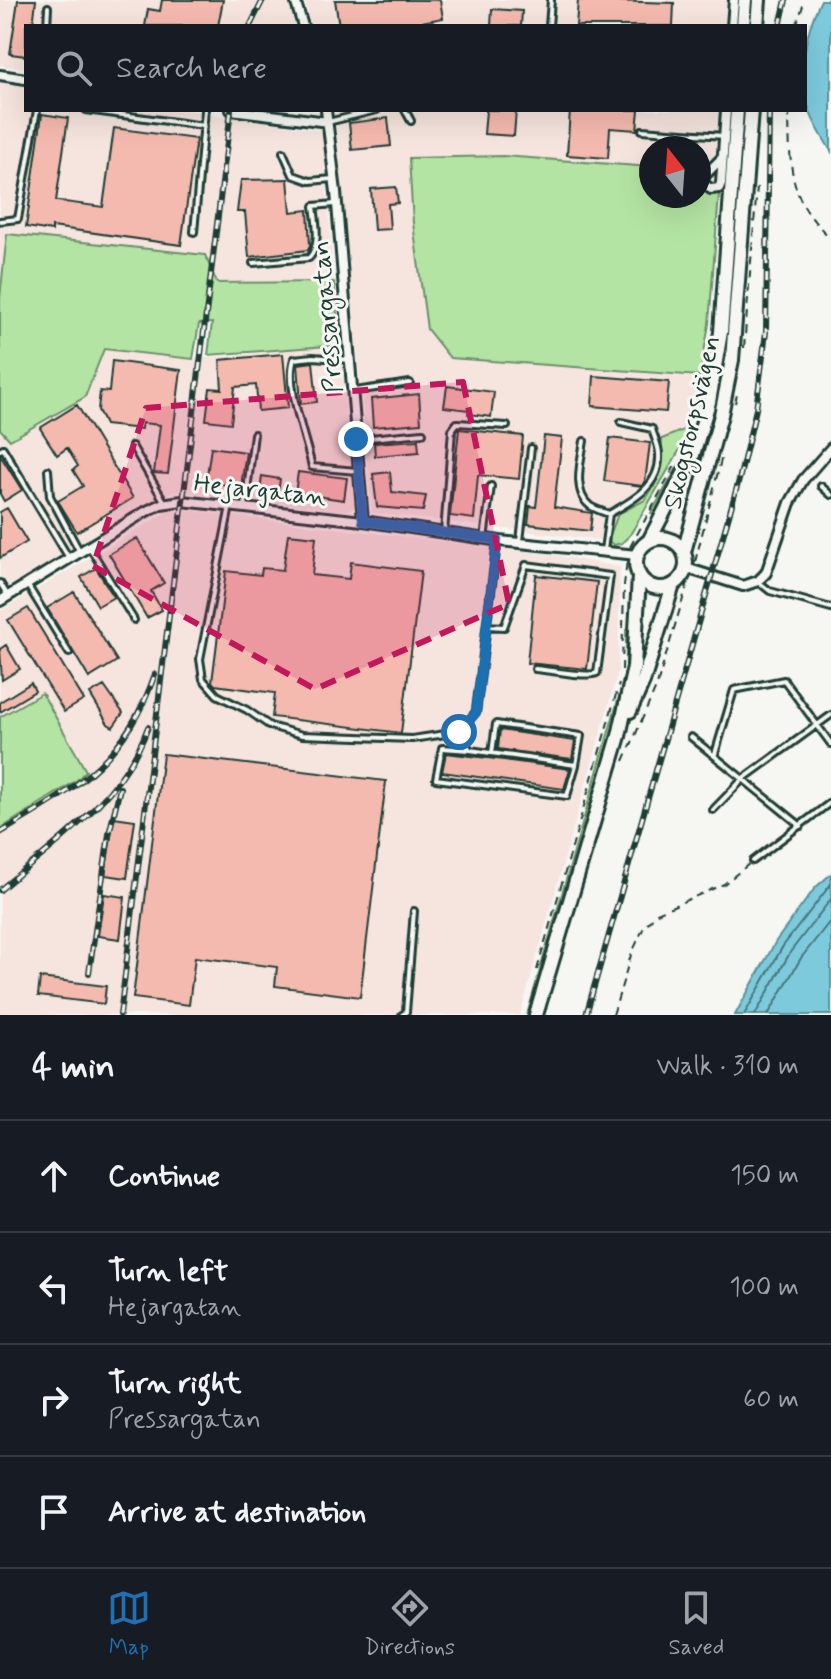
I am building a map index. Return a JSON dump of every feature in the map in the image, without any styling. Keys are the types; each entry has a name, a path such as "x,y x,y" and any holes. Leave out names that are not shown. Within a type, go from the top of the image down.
{"main road":[{"path":"743,24 745,0"},
{"path":"757,24 759,0"},
{"name":"Skogstorpsvägen","path":"649,541 692,458 712,391 723,308 737,112"},
{"name":"Skogstorpsvägen","path":"684,552 721,415 732,360 751,112"},
{"path":"536,1015 619,736 634,667 639,576 637,555 649,541 667,538 684,552 689,569 673,585 643,682 619,736"},
{"path":"639,576 655,587 673,585"}],"street":[{"path":"295,0 302,24"},
{"path":"732,24 734,0"},
{"path":"0,75 24,79"},
{"path":"247,112 328,122"},
{"name":"Pressargatan","path":"326,112 335,179 363,521"},
{"path":"721,159 726,112"},
{"path":"689,569 743,586 758,581 766,573 796,492 831,448"},
{"name":"Hejargatan","path":"4,598 145,512 165,503 182,501 637,555"}],"lane":[{"path":"549,24 551,0"},
{"path":"47,24 48,7"},
{"path":"0,221 18,219 37,112"},
{"path":"101,112 204,126"},
{"path":"194,232 205,112"},
{"path":"328,122 369,112"},
{"path":"406,112 411,121"},
{"path":"642,130 724,136"},
{"path":"283,152 293,175 310,181 335,179"},
{"path":"253,263 309,258 314,253 317,234 314,206 337,203"},
{"path":"350,360 294,359 292,367 297,408 312,467 359,472"},
{"path":"352,391 410,383"},
{"path":"609,514 636,498 652,483 660,455 652,429 621,422"},
{"path":"444,533 452,430 457,423 507,426"},
{"path":"356,439 423,433"},
{"path":"245,507 254,434"},
{"path":"584,441 581,495 591,507 609,514"},
{"path":"132,446 165,503"},
{"path":"0,450 3,448 69,558"},
{"path":"519,543 531,448"},
{"path":"48,470 50,496 134,620"},
{"path":"484,539 491,486"},
{"path":"821,486 831,495"},
{"path":"230,506 200,659 203,679 217,695 270,726 302,735 412,739 459,732 476,712 497,540"},
{"path":"603,552 609,514"},
{"path":"487,626 504,627 526,565 610,576 597,673 588,677 567,671 535,669"},
{"path":"758,581 770,591 831,608"},
{"path":"0,583 4,598"},
{"path":"27,584 69,653"},
{"path":"715,754 734,690 784,680 831,744"},
{"path":"713,810 743,779 831,715"},
{"path":"492,753 496,724 581,736 576,765 567,796 436,779 442,748 576,765"},
{"path":"459,732 470,750"},
{"path":"691,737 801,826"},
{"path":"753,861 831,802"},
{"path":"402,1015 406,1012 414,911"}],"path":[{"path":"797,24 805,0"},
{"path":"789,112 792,166 799,198 813,222 831,238"},
{"path":"622,764 657,685 689,569"},
{"path":"613,1015 631,955 644,927 657,913 724,884 753,861"}],"highlighted area":[{"path":"463,382 509,604 315,689 93,566 146,408"}],"shaded area":[{"path":"0,0 288,0 294,24 24,24 24,69 0,65"},
{"path":"304,0 728,0 726,24 310,24"},
{"path":"0,82 24,86 24,112 199,112 323,131 334,282 217,283 7,234 0,298"},
{"path":"335,112 721,112 716,155 711,158 711,136 639,136 639,166 503,156 409,159 450,358 700,376 688,428 662,439 661,464 654,486 645,500 618,514 608,541 372,513"},
{"path":"340,345 355,507 346,511 169,493 0,594 0,429 104,349 193,359"},
{"path":"187,510 555,555 620,567 618,671 520,1015 0,1015 0,611 167,512"}],"green space":[{"path":"731,112 715,349 709,387 693,444 660,517 651,513 685,454 703,399 715,324"},
{"path":"503,156 639,166 639,208 711,208 711,194 719,194 709,324 700,376 450,358 427,329 413,223 409,158"},
{"path":"7,234 205,255 217,283 334,282 340,345 208,355 212,323 199,324 193,359 104,349 85,397 10,440 0,429 0,298"},
{"path":"688,428 682,446 630,535 622,543 614,545 608,541 618,514 645,500 654,486 661,464 662,439"},
{"path":"630,627 628,671 619,707 530,1015 527,1015 620,693 626,669 626,631"},
{"path":"42,693 86,771 77,780 0,829 0,717"}],"water":[{"path":"821,0 831,0 831,151 807,101 807,40"},
{"path":"831,874 831,1015 735,1015 776,941 815,888"}],"building":[{"path":"18,0 36,0 33,24 24,24 24,56 10,54"},
{"path":"162,0 223,0 218,24 145,24 148,9 160,11"},
{"path":"335,0 440,0 443,18 411,24 339,24"},
{"path":"578,0 674,3 673,24 576,24"},
{"path":"492,9 522,11 521,24 491,24"},
{"path":"486,112 516,112 514,136 484,134"},
{"path":"570,112 639,112 637,130 610,128 608,158 567,155"},
{"path":"42,114 68,118 56,201 103,207 114,128 196,139 181,245 52,227 52,231 26,227"},
{"path":"388,118 391,146 352,150 349,123"},
{"path":"288,179 291,212 308,210 308,250 249,257 245,212 237,212 241,180"},
{"path":"396,187 398,203 388,204 390,229 374,230 371,189"},
{"path":"283,354 288,408 258,411 256,385 235,387 231,423 206,420 210,388 222,389 220,360"},
{"path":"112,361 181,370 168,474 154,473 160,425 142,423 141,429 105,425 98,410 100,391 109,392"},
{"path":"313,362 317,402 301,404 298,364"},
{"path":"594,376 669,382 666,412 592,406"},
{"path":"447,386 494,392 491,417 444,407"},
{"path":"419,394 421,423 373,427 371,399"},
{"path":"77,405 133,498 77,532 58,501 83,486 73,470 78,466 67,448 57,455 40,428"},
{"path":"459,429 523,436 519,479 478,475 474,519 450,516"},
{"path":"544,436 562,438 554,507 592,513 590,531 528,524 530,506 536,507"},
{"path":"610,438 650,443 642,486 604,481"},
{"path":"418,440 419,452 375,456 374,443"},
{"path":"211,447 246,452 241,487 206,482"},
{"path":"0,455 22,490 4,501 0,494"},
{"path":"298,472 347,478 344,500 295,493"},
{"path":"390,472 392,492 426,496 423,511 377,507 373,474"},
{"path":"262,476 280,479 278,494 260,492"},
{"path":"7,508 27,542 0,558 0,512"},
{"path":"288,534 316,537 312,575 349,579 351,562 421,571 401,733 272,717 275,693 215,685 212,682 226,571 261,575 262,568 283,570"},
{"path":"137,538 164,583 151,591 162,610 147,618 109,554"},
{"path":"96,568 114,597 98,606 81,577"},
{"path":"536,575 597,582 587,669 527,663"},
{"path":"74,592 117,661 89,678 47,608"},
{"path":"28,608 84,700 64,712 8,620"},
{"path":"6,645 20,669 2,680 0,649"},
{"path":"31,683 35,691 0,712 0,702"},
{"path":"104,686 123,713 113,727 90,694"},
{"path":"500,730 575,741 572,759 498,749"},
{"path":"446,753 570,769 564,789 442,772"},
{"path":"163,754 386,781 360,997 275,986 277,967 195,957 189,1005 133,998"},
{"path":"114,817 135,820 127,878 105,875"},
{"path":"104,894 125,897 120,939 98,936"},
{"path":"40,978 106,986 104,1004 38,996"}],"railway":[{"path":"251,24 263,0"},
{"path":"780,24 786,0"},
{"path":"120,1015 231,112"},
{"path":"586,1015 739,480 756,409 766,332 769,112"},
{"path":"0,833 52,802 113,751 129,730 155,674"},
{"path":"0,890 105,798 136,753 148,727"},
{"path":"89,973 109,834 120,788"}],"route":[{"path":"356,439 363,521 497,540 476,712 459,732"}]}
